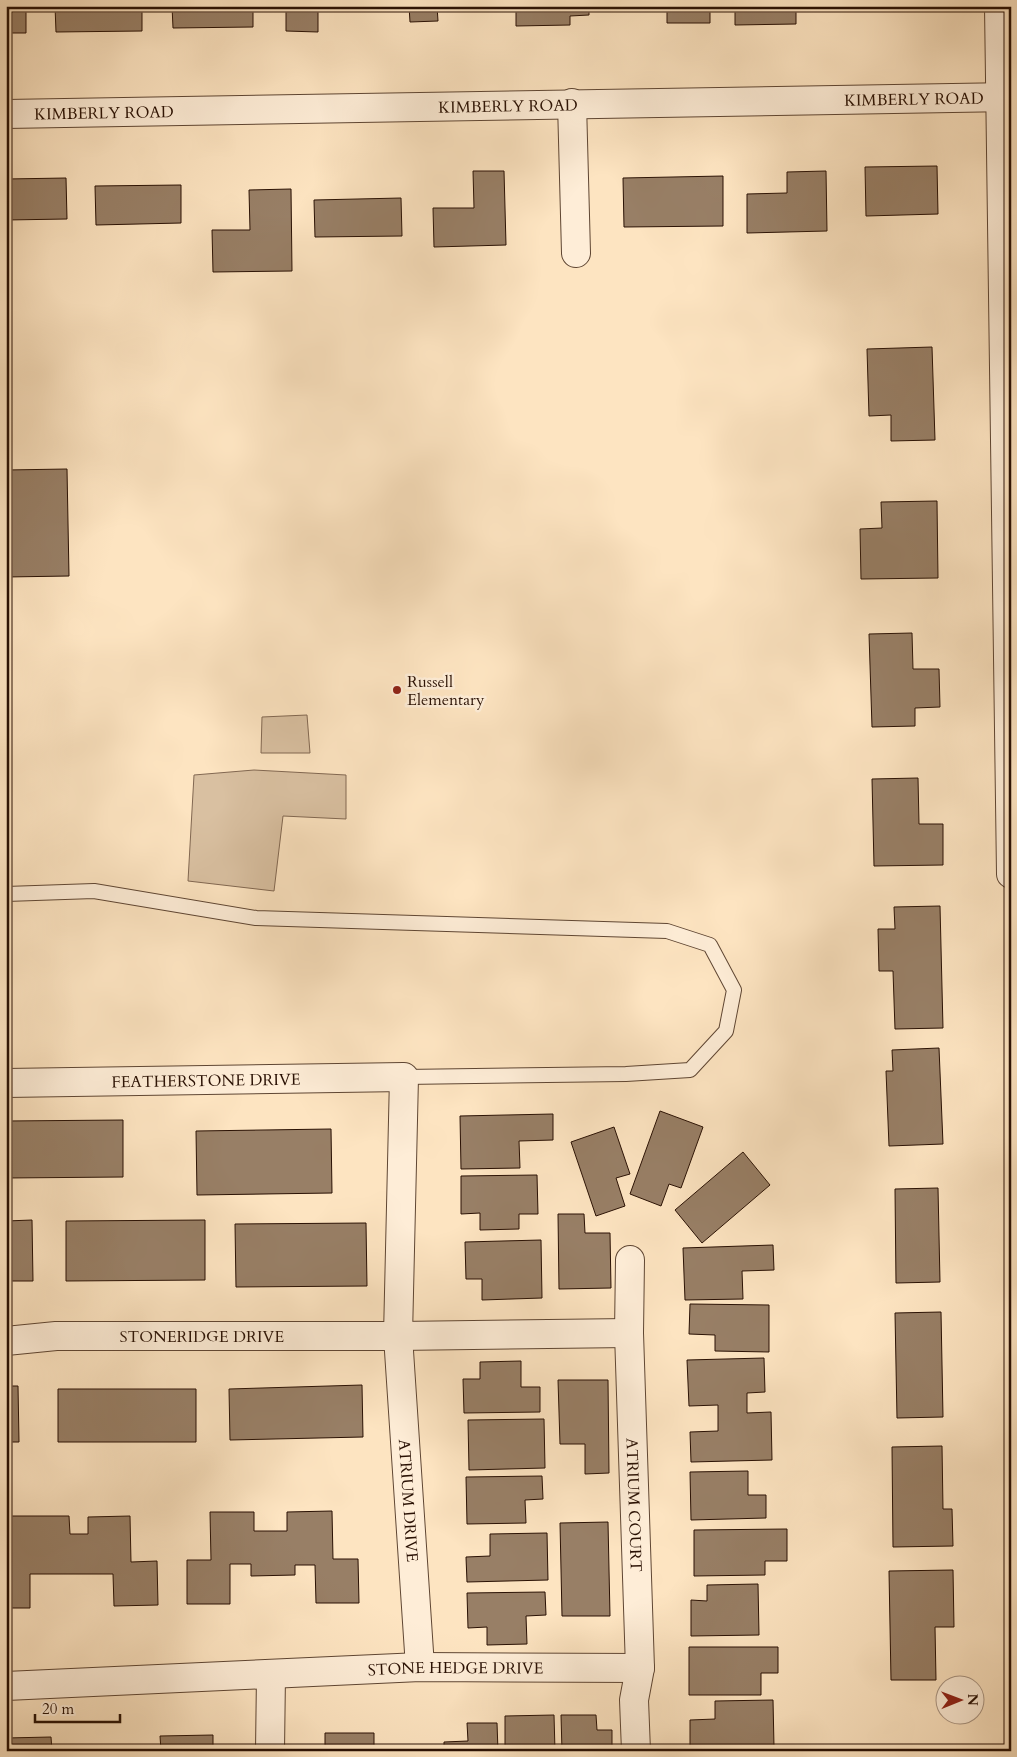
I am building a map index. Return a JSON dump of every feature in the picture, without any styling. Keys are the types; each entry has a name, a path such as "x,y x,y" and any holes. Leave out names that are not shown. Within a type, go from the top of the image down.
{"street":[{"path":"999,6 1006,97 1011,874"},
{"name":"KIMBERLY ROAD","path":"6,114 1006,97"},
{"path":"572,103 576,253"},
{"path":"398,1336 404,1077"},
{"name":"FEATHERSTONE DRIVE","path":"6,1083 404,1077"},
{"name":"ATRIUM COURT","path":"630,1260 629,1333 640,1668 634,1700 636,1751"},
{"name":"STONERIDGE DRIVE","path":"6,1341 56,1336 398,1336 629,1333"},
{"name":"ATRIUM DRIVE","path":"398,1336 420,1667"},
{"name":"STONE HEDGE DRIVE","path":"6,1686 420,1667 640,1668"},
{"path":"270,1751 271,1674"}],"lane":[{"path":"6,894 94,891 256,918 667,931 710,945 734,990 726,1031 690,1070 626,1074 404,1077"}],"shaded area":[{"path":"307,715 310,753 261,753 262,717"},
{"path":"254,770 346,775 346,819 283,816 274,891 188,881 194,775"}],"building":[{"path":"6,6 26,6 26,33 6,33"},
{"path":"55,6 142,6 142,31 56,32"},
{"path":"172,6 253,6 253,27 173,28"},
{"path":"286,6 318,6 318,32 286,31"},
{"path":"409,6 437,6 438,21 410,22"},
{"path":"516,6 589,6 589,15 570,16 570,25 516,26"},
{"path":"667,6 710,6 710,23 667,23"},
{"path":"735,6 796,6 796,24 735,25"},
{"path":"937,166 938,214 866,216 865,167"},
{"path":"473,171 504,171 506,245 434,247 433,208 474,208"},
{"path":"826,171 827,231 747,233 747,194 787,193 787,172"},
{"path":"723,176 723,226 624,227 623,178"},
{"path":"66,178 67,219 6,220 6,179"},
{"path":"181,185 181,223 96,225 95,186"},
{"path":"291,189 292,271 213,272 212,230 250,230 249,190"},
{"path":"401,198 402,236 315,237 314,200"},
{"path":"932,347 935,440 891,441 891,415 869,416 867,349"},
{"path":"67,469 69,576 6,577 6,470"},
{"path":"937,501 938,578 861,579 860,529 882,528 881,502"},
{"path":"912,633 913,669 939,669 940,707 915,708 915,726 872,727 869,634"},
{"path":"918,778 919,824 943,824 943,865 874,866 872,779"},
{"path":"940,906 943,1028 895,1029 893,971 879,971 878,929 895,929 894,907"},
{"path":"939,1048 943,1144 889,1146 886,1071 893,1071 892,1050"},
{"path":"660,1111 703,1127 681,1188 669,1184 661,1206 630,1194"},
{"path":"553,1114 553,1140 519,1141 520,1168 461,1169 460,1116"},
{"path":"123,1120 123,1177 6,1178 6,1121"},
{"path":"614,1127 630,1174 616,1178 625,1206 596,1216 571,1142"},
{"path":"331,1129 332,1193 197,1195 196,1131"},
{"path":"743,1152 770,1185 702,1243 675,1210"},
{"path":"537,1175 538,1214 519,1214 519,1229 480,1230 480,1213 461,1214 461,1176"},
{"path":"938,1188 940,1282 896,1283 895,1189"},
{"path":"558,1214 584,1214 585,1233 610,1233 611,1288 559,1289"},
{"path":"32,1220 33,1281 6,1281 6,1221"},
{"path":"205,1220 205,1280 66,1281 66,1221"},
{"path":"366,1223 367,1286 236,1287 235,1224"},
{"path":"541,1240 542,1298 482,1300 482,1279 466,1279 465,1242"},
{"path":"773,1245 774,1270 742,1271 743,1299 685,1300 683,1248"},
{"path":"690,1304 769,1305 769,1352 715,1351 715,1335 689,1334"},
{"path":"941,1312 943,1417 897,1418 895,1313"},
{"path":"764,1358 765,1392 747,1393 747,1413 771,1412 772,1460 691,1462 690,1432 718,1431 718,1405 689,1406 687,1360"},
{"path":"521,1361 521,1387 540,1387 540,1412 464,1413 463,1379 480,1379 480,1362"},
{"path":"558,1380 608,1380 609,1473 585,1474 585,1444 560,1444"},
{"path":"362,1385 363,1437 230,1440 229,1389"},
{"path":"6,1386 18,1386 19,1442 6,1442"},
{"path":"58,1389 196,1389 196,1442 58,1442"},
{"path":"544,1419 545,1468 469,1470 468,1420"},
{"path":"942,1446 943,1509 952,1509 953,1546 893,1547 892,1447"},
{"path":"748,1471 748,1495 766,1495 766,1518 691,1520 690,1472"},
{"path":"542,1476 543,1499 525,1500 526,1523 467,1524 466,1477"},
{"path":"332,1511 333,1559 358,1559 359,1603 316,1603 315,1565 295,1565 295,1575 251,1576 251,1564 230,1564 230,1604 187,1604 187,1560 211,1560 210,1512 254,1512 254,1531 287,1531 287,1512"},
{"path":"11,1516 69,1516 70,1534 88,1534 88,1517 130,1516 131,1562 157,1561 158,1605 114,1606 113,1574 30,1574 30,1608 6,1608 6,1563 11,1563"},
{"path":"608,1522 610,1616 562,1616 560,1523"},
{"path":"787,1529 787,1561 765,1561 765,1575 694,1576 694,1530"},
{"path":"547,1533 548,1580 467,1582 466,1557 490,1556 490,1534"},
{"path":"953,1570 954,1627 935,1627 936,1674 934,1674 934,1680 891,1680 889,1571"},
{"path":"758,1584 759,1635 691,1636 691,1600 707,1601 707,1585"},
{"path":"545,1592 546,1615 526,1616 527,1644 487,1645 487,1627 468,1628 467,1593"},
{"path":"689,1647 778,1647 778,1673 761,1673 761,1695 689,1695"},
{"path":"773,1700 774,1747 690,1748 690,1720 715,1719 715,1701"},
{"path":"554,1715 555,1751 505,1751 505,1716"},
{"path":"561,1715 596,1715 597,1730 612,1730 612,1751 562,1751"},
{"path":"467,1723 497,1723 498,1751 444,1751 444,1742 468,1741"},
{"path":"325,1733 374,1733 374,1751 325,1751"},
{"path":"213,1735 213,1751 161,1751 160,1736"},
{"path":"51,1737 52,1751 6,1751 6,1738"}],"place":[{"name":"Russell Elementary","path":"397,690"}]}
